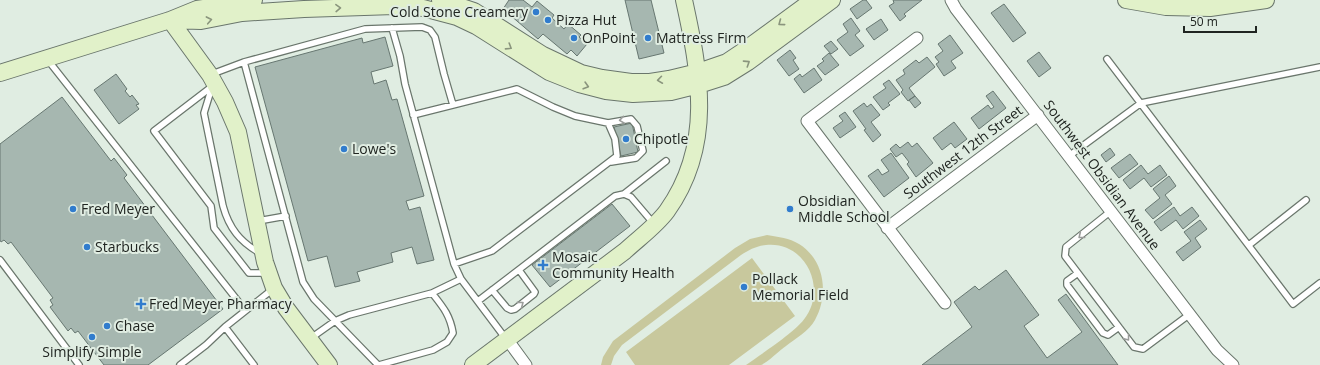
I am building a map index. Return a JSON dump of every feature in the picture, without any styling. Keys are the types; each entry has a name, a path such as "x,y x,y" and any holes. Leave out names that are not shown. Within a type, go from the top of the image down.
{"main road":[{"path":"0,73 170,20 197,9 254,0"},
{"path":"440,0 474,11 543,55 581,72 602,78 631,82 724,77 748,62 832,0"},
{"path":"473,365 625,250 654,225 666,212 679,192 689,168 699,124 699,79 695,51 684,0"},
{"path":"170,20 201,21 242,13 304,9 394,6 423,8 457,17 476,26 549,72 579,84 599,89 633,94 647,94 671,92 699,79 742,52 812,0"},
{"path":"1126,0 1166,7 1210,8 1266,0"},
{"path":"170,20 226,102 238,132 263,254 272,280 286,308 329,365"}],"street":[{"name":"Southwest Obsidian Avenue","path":"951,0 956,9 1217,350 1233,365"},
{"path":"917,38 807,121 945,303"},
{"name":"Southwest 12th Street","path":"887,228 1038,115"},
{"path":"507,339 526,365"}],"lane":[{"path":"180,365 206,345 225,326 245,310 272,280 249,273 214,228 211,206 154,131 212,82 244,62 365,29 422,27 430,30 435,37 453,105"},
{"path":"392,28 400,56 404,84 454,264 462,279 507,339"},
{"path":"1108,58 1140,104 1293,304 1320,283"},
{"path":"47,59 245,310"},
{"path":"244,62 303,282 314,299 378,365 433,350 447,342 453,333 451,322 447,312 432,293"},
{"path":"1069,156 1140,104 1320,68"},
{"path":"212,82 204,112 226,217 239,238 248,246 263,254"},
{"path":"413,115 517,89 575,116 608,123 631,119 637,126 643,151 636,158 609,163"},
{"path":"454,264 492,250 617,156 615,139 608,123"},
{"path":"478,301 615,196 624,194 666,161"},
{"path":"624,194 631,197 654,225"},
{"path":"1249,245 1306,200"},
{"path":"1111,211 1066,247 1065,256 1134,347 1143,349 1190,314"},
{"path":"256,222 286,216"},
{"path":"0,260 79,365"},
{"path":"492,290 507,308 511,310 528,299 535,292 519,270"},
{"path":"1078,273 1067,281 1067,285 1104,333 1108,335 1119,327"},
{"path":"309,339 335,321 432,293 462,279"},
{"path":"225,326 254,365"}],"green space":[{"path":"767,235 788,239 799,244 808,251 819,268 823,289 819,310 815,320 809,328 764,364 746,365 788,335 803,321 812,303 814,291 808,267 801,257 791,250 779,246 766,245 753,248 741,255 622,345 614,356 611,365 601,365 603,357 613,341 735,248 750,239"},
{"name":"Pollack Memorial Field","path":"752,258 795,316 729,365 635,365 626,352"}],"building":[{"path":"509,0 523,0 532,7 537,1 554,15 552,18 564,29 568,24 581,35 579,37 587,44 577,56 571,50 567,54 543,34 538,39 503,9"},
{"path":"625,0 651,0 664,53 639,59"},
{"path":"863,0 866,0 872,8 857,19 850,9"},
{"path":"893,0 922,0 904,14 906,16 900,21 889,6 894,3"},
{"path":"1004,4 1026,33 1013,42 991,13"},
{"path":"851,18 860,31 855,35 864,46 850,56 837,40 848,32 843,24"},
{"path":"881,19 888,30 874,40 866,29"},
{"path":"950,35 963,53 951,61 956,68 944,76 936,64 939,62 935,57 943,51 938,44"},
{"name":"Lowe's","path":"385,37 393,66 371,72 374,84 386,80 392,100 397,99 424,196 406,201 409,210 420,207 434,260 417,264 412,247 391,253 393,262 357,272 360,281 335,287 327,256 308,261 255,67 362,38 363,43"},
{"path":"831,41 838,49 831,54 824,46"},
{"path":"790,50 796,58 793,60 799,69 789,76 777,60"},
{"path":"1039,52 1051,68 1039,77 1027,61"},
{"path":"829,53 839,65 825,75 817,66 824,61 822,59"},
{"path":"927,57 935,67 909,88 915,96 908,101 901,92 903,90 896,80 905,74 903,70 916,60 919,63"},
{"path":"814,68 822,80 804,93 794,79 800,74 802,77"},
{"path":"116,74 127,89 125,91 130,97 132,95 139,104 136,105 139,109 119,124 94,90"},
{"path":"889,80 900,94 888,103 890,105 883,110 873,97 886,88 883,84"},
{"path":"993,91 1006,108 979,129 971,118 988,105 991,109 994,107 986,96"},
{"path":"915,96 921,103 915,108 909,100"},
{"name":"Fred Meyer","path":"62,97 111,161 114,158 127,175 124,178 223,309 148,365 104,365 78,331 75,333 71,328 68,331 50,307 53,305 50,300 53,298 11,242 8,244 4,240 1,242 0,240 0,144"},
{"path":"864,103 867,107 871,104 880,115 871,122 881,135 873,142 853,111"},
{"path":"845,112 856,127 840,138 833,128 843,121 839,116"},
{"path":"954,122 967,139 955,148 951,143 942,150 933,138"},
{"name":"Chipotle","path":"632,123 638,152 621,156 614,127"},
{"path":"908,142 912,147 917,143 933,163 916,177 907,164 909,162 902,153 896,157 890,149 896,144 900,148"},
{"path":"1110,148 1115,155 1106,162 1101,155"},
{"path":"891,153 909,178 884,197 868,176 878,169 882,175 889,171 881,160"},
{"path":"1130,154 1138,164 1119,178 1111,168"},
{"path":"1141,165 1148,174 1160,165 1167,175 1151,187 1144,178 1130,189 1123,180"},
{"path":"1169,176 1176,186 1165,195 1172,204 1153,219 1145,210 1160,198 1153,189"},
{"path":"612,204 630,226 550,287 532,265"},
{"path":"1174,207 1180,216 1192,207 1199,216 1183,229 1176,220 1161,231 1154,222"},
{"path":"1200,220 1207,229 1195,238 1201,247 1183,261 1176,252 1191,241 1184,232"},
{"path":"1006,270 1039,315 1024,326 1047,358 1082,332 1058,300 1066,294 1118,365 922,365 972,327 954,302 975,286 979,290"}],"place":[{"name":"Cold Stone Creamery","path":"536,12"},
{"name":"Pizza Hut","path":"548,20"},
{"name":"OnPoint","path":"574,38"},
{"name":"Mattress Firm","path":"648,38"},
{"name":"Chipotle","path":"626,139"},
{"name":"Lowe's","path":"344,149"},
{"name":"Fred Meyer","path":"73,209"},
{"name":"Obsidian Middle School","path":"790,209"},
{"name":"Starbucks","path":"87,247"},
{"name":"Mosaic Community Health","path":"543,265"},
{"name":"Pollack Memorial Field","path":"744,287"},
{"name":"Fred Meyer Pharmacy","path":"141,304"},
{"name":"Chase","path":"107,326"},
{"name":"Simplify Simple","path":"92,337"}]}
